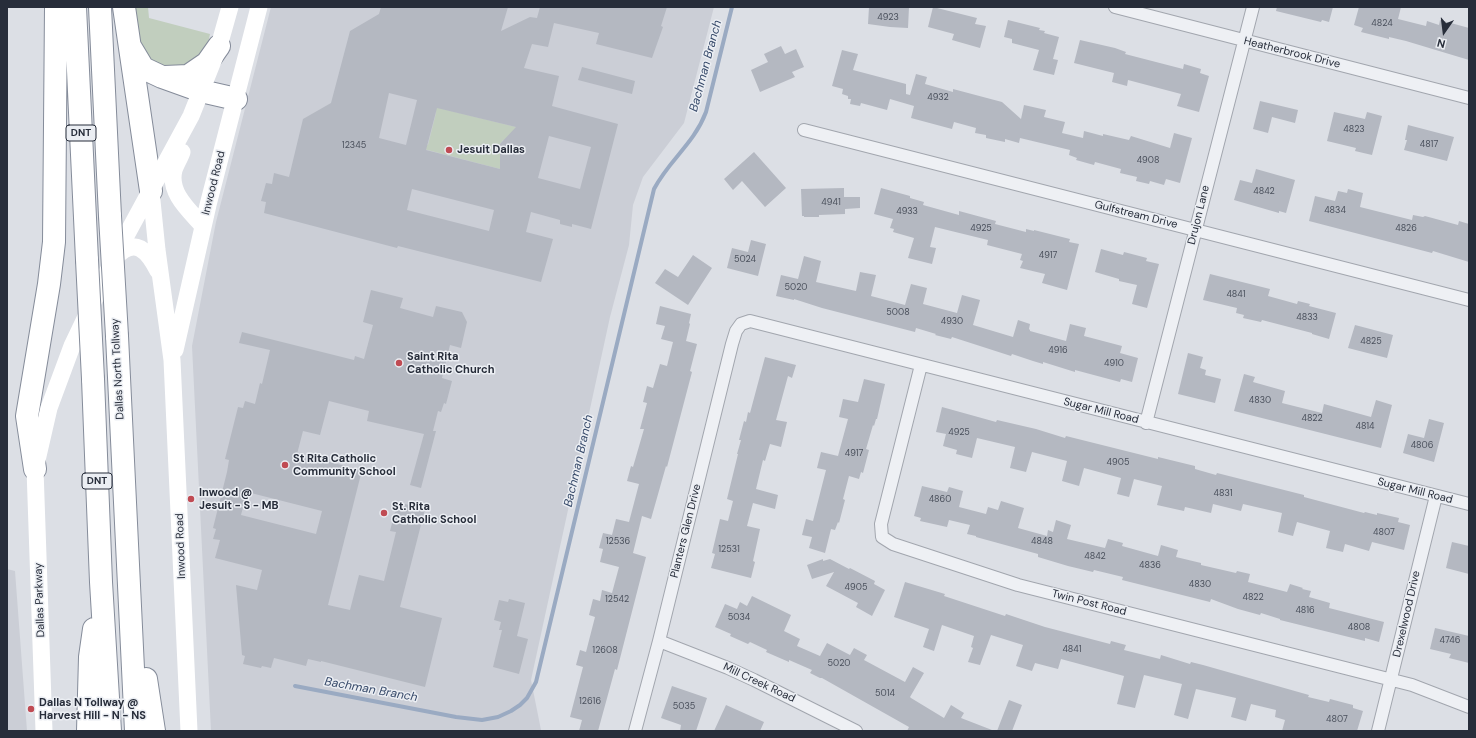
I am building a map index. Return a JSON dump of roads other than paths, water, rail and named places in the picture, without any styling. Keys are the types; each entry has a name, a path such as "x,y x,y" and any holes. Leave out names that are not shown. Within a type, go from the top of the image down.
{"highway":[{"path":"35,469 26,416 49,284 54,242 56,7"},
{"name":"DNT","path":"75,7 101,582 110,731"},
{"name":"Dallas North Tollway","path":"100,7 136,731"},
{"path":"124,7 128,44 151,190"},
{"path":"128,44 143,68 162,77 202,91 236,99"},
{"path":"162,77 188,76 207,62 219,46"},
{"path":"88,731 90,658 101,582"},
{"path":"130,606 146,677 154,731"}],"main road":[{"path":"35,469 49,408 72,346 114,258 183,132 202,91 219,46 230,7"},
{"name":"Inwood Road","path":"172,360 203,226 259,7"},
{"path":"183,132 182,153 174,170 175,187 181,201 203,226"},
{"name":"Inwood Road","path":"151,190 156,250 161,276 172,360 189,731"},
{"path":"114,258 123,248 135,247 142,250 150,257 161,276"},
{"name":"Dallas Parkway","path":"35,469 44,731"}],"street":[{"name":"Heatherbrook Drive","path":"1115,7 1469,98"},
{"name":"Drujon Lane","path":"1146,423 1253,7"},
{"name":"Gulfstream Drive","path":"804,130 1469,300"},
{"name":"Sugar Mill Road","path":"736,331 741,324 750,322 1469,504"},
{"name":"Planters Glen Drive","path":"634,731 659,641 736,331"},
{"name":"Twin Post Road","path":"922,365 881,524 882,537 893,544 910,551 1018,585 1412,685 1469,707"},
{"name":"Drexelwood Drive","path":"1378,731 1392,680 1436,496"},
{"name":"Mill Creek Road","path":"659,641 741,674 856,731"}],"waterway":[{"name":"Bachman Branch","path":"295,686 456,717 482,720 498,717 511,711 527,698 536,682 654,189 667,169 695,133 706,112 732,7"}],"place":[{"name":"Jesuit Dallas","path":"449,150"},
{"name":"Saint Rita Catholic Church","path":"399,363"},
{"name":"St Rita Catholic Community School","path":"285,465"},
{"name":"Inwood @ Jesuit - S - MB","path":"191,499"},
{"name":"St. Rita Catholic School","path":"384,513"},
{"name":"Dallas N Tollway @ Harvest Hill - N - NS","path":"31,709"}]}
